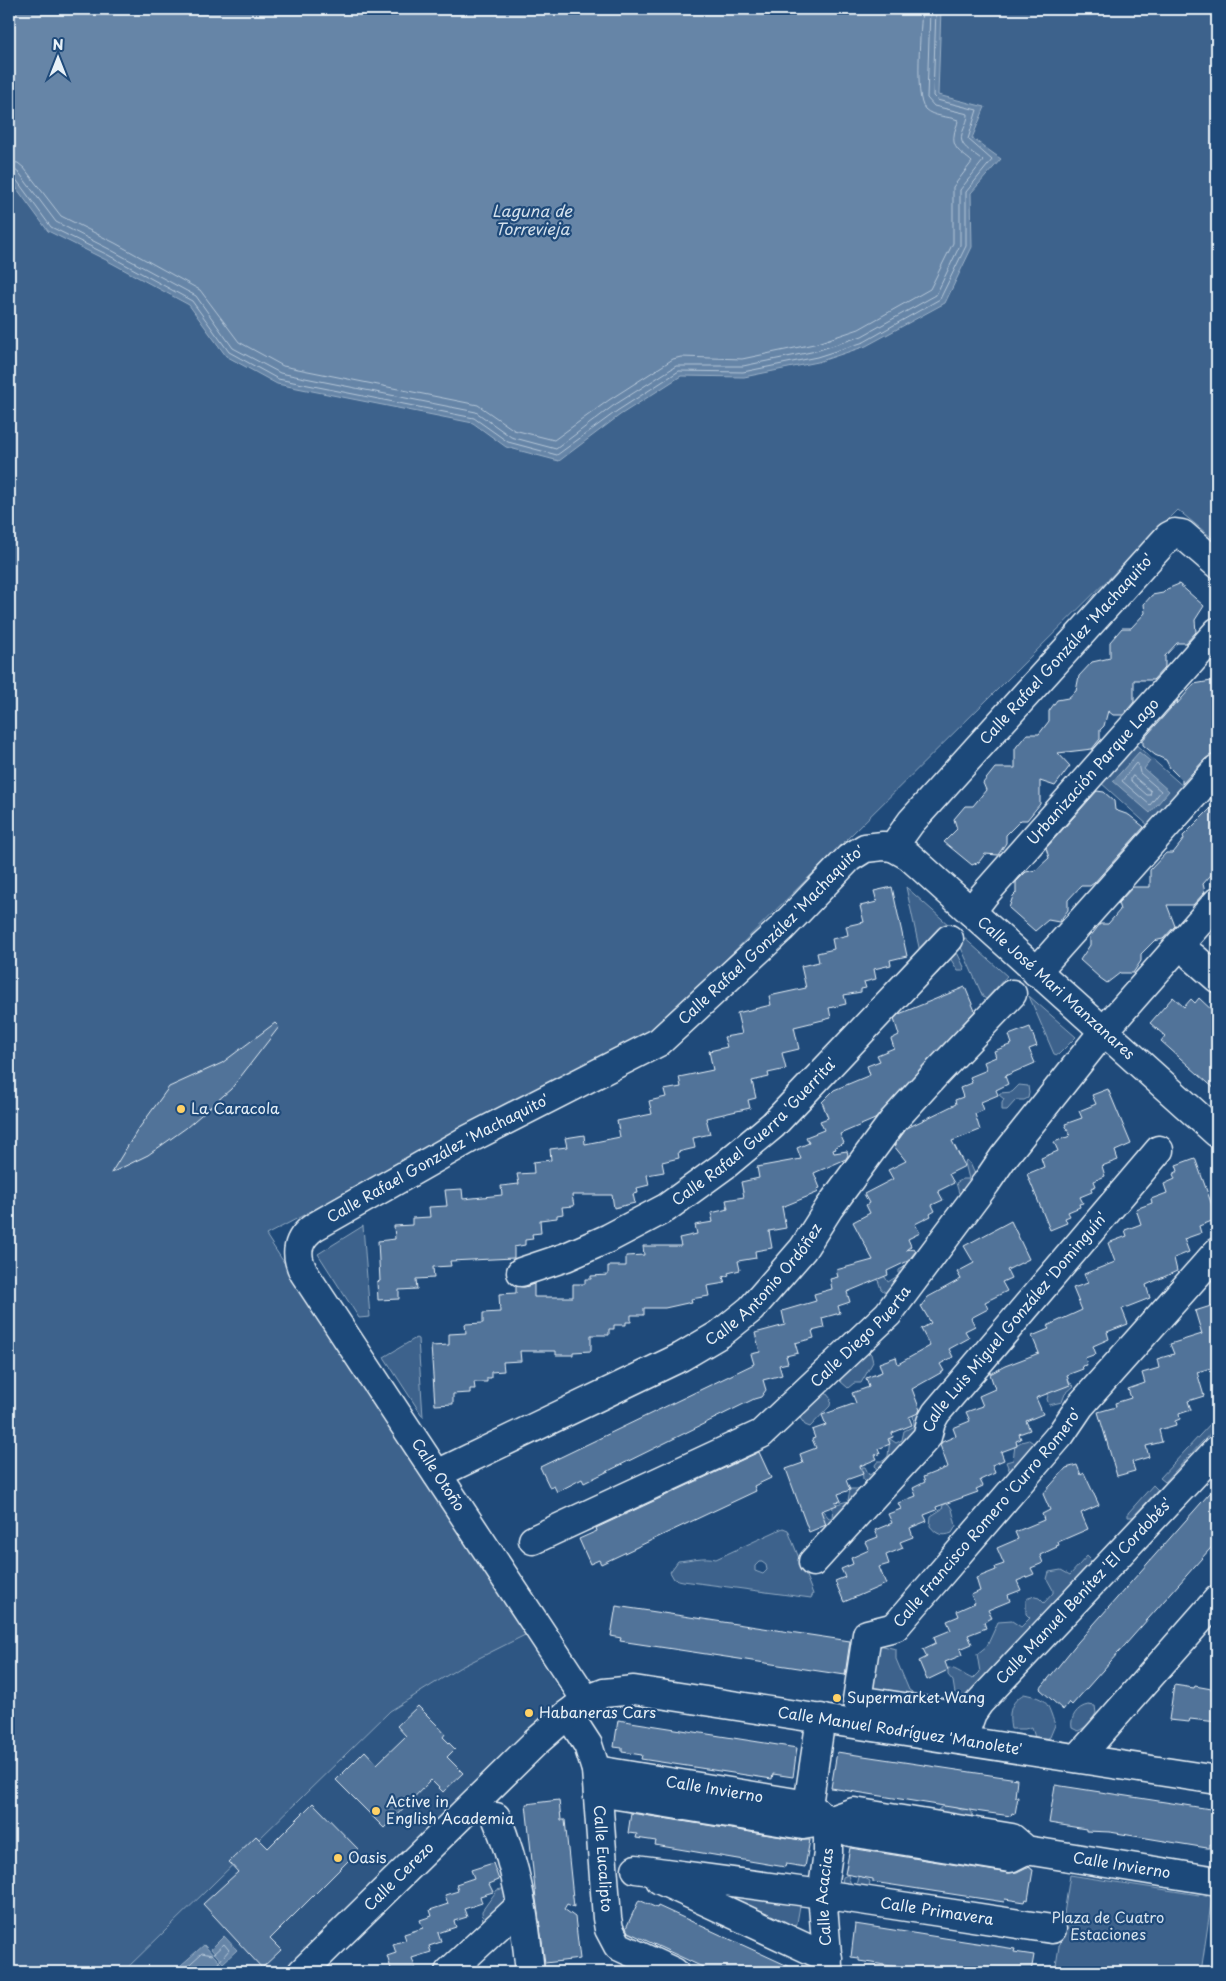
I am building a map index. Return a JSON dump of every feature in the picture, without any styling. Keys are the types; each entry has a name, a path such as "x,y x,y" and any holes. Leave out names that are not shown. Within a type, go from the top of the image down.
{"street":[{"name":"Calle Rafael González 'Machaquito'","path":"298,1247 307,1233 314,1228 460,1144 659,1042 781,929 850,858 865,848 874,846 893,847 911,822 1169,536 1175,533 1182,534 1217,564"},
{"name":"Urbanización Parque Lago","path":"971,912 1217,632"},
{"path":"1036,972 1217,769"},
{"name":"Calle José Mari Manzanares","path":"893,847 909,856 1217,1133"},
{"path":"1110,1038 1217,902"},
{"path":"1110,1038 1193,957 1217,930"},
{"name":"Calle Rafael Guerra 'Guerrita'","path":"521,1272 610,1238 666,1208 726,1164 773,1125 949,939"},
{"path":"1193,957 1217,978"},
{"name":"Calle Antonio Ordóñez","path":"437,1474 680,1357 720,1334 745,1314 804,1249 829,1208 893,1121 933,1076 1012,994"},
{"name":"Calle Diego Puerta","path":"533,1540 761,1434 888,1314 986,1184 1003,1158 1110,1038"},
{"name":"Calle Luis Miguel González 'Dominguín'","path":"813,1562 927,1437 931,1422 936,1413 1159,1150"},
{"name":"Calle Otoño","path":"298,1247 298,1256 304,1272 437,1474 577,1707"},
{"name":"Calle Francisco Romero 'Curro Romero'","path":"966,1729 857,1700 867,1634 895,1627 1055,1442 1080,1406 1217,1252"},
{"name":"Calle Manuel Benítez 'El Cordobés'","path":"966,1729 979,1703 1217,1450"},
{"path":"1078,1758 1217,1600"},
{"name":"Calle Manuel Rodríguez 'Manolete'","path":"577,1707 604,1693 634,1690 821,1718 966,1729 1078,1758 1217,1780"},
{"name":"Calle Eucalipto","path":"577,1707 597,1781 607,1918 613,1938 618,1946 674,1972"},
{"name":"Calle Cerezo","path":"302,1972 536,1742 577,1707"},
{"name":"Calle Acacias","path":"821,1718 818,1813 828,1853 823,1903 826,1965"},
{"name":"Calle Invierno","path":"597,1781 818,1813 854,1812 1012,1838 1026,1850 1217,1881"},
{"path":"496,1817 510,1857 521,1905 530,1972"},
{"path":"603,1857 636,1869 826,1965"},
{"name":"Calle Primavera","path":"636,1869 823,1903 1050,1938"},
{"path":"449,1972 521,1905"}],"shaded area":[{"path":"527,1634 563,1697 284,1972 123,1972 390,1711 459,1668"}],"green space":[{"path":"9,9 1217,9 1217,542 1178,510 655,1030 266,1235 527,1634 459,1668 390,1711 123,1972 9,1972"},
{"path":"1134,743 1185,788 1150,827 1100,782"},
{"path":"906,887 950,926 925,954 920,952"},
{"path":"962,936 1007,976 986,999 983,997 958,941"},
{"path":"954,946 964,967 963,971 958,971 950,958 938,966 940,970 937,974 931,973"},
{"path":"1029,996 1076,1037 1058,1055 1054,1054"},
{"path":"1019,1085 1028,1086 1028,1098 1016,1100 1007,1110 1002,1110 1004,1099 999,1095 1000,1093 1012,1092"},
{"path":"966,1160 970,1163 978,1181 964,1195 959,1193 956,1183 963,1179 969,1179"},
{"path":"363,1226 370,1317 359,1318 318,1254"},
{"path":"911,1263 893,1292 886,1293 881,1289 877,1277 881,1275 888,1282 899,1275 899,1270"},
{"path":"416,1338 418,1339 423,1417 384,1357"},
{"path":"866,1349 871,1354 873,1362 861,1383 854,1383 848,1388 840,1381 841,1372"},
{"path":"1071,1383 1074,1386 1065,1394 1062,1402 1049,1405 1047,1399 1049,1392"},
{"path":"821,1392 826,1393 831,1399 830,1406 810,1427 805,1425 800,1418 802,1409"},
{"path":"919,1410 924,1413 926,1419 874,1483 866,1482 863,1479 862,1467 865,1467 869,1475 877,1471 875,1465 878,1461 883,1461 888,1456 890,1439 896,1443 902,1440 904,1431 914,1426 913,1414"},
{"path":"1213,1421 1217,1422 1217,1426 1165,1482 1160,1478"},
{"path":"1029,1440 1038,1446 1014,1474 1010,1472 1006,1462 1013,1460 1015,1446"},
{"path":"1153,1485 1158,1490 1133,1517 1128,1517 1128,1513"},
{"path":"850,1489 862,1489 832,1530 822,1520 820,1510 829,1518 832,1518 833,1505 848,1501"},
{"path":"948,1503 952,1509 956,1526 952,1533 942,1535 930,1526 931,1516"},
{"path":"783,1528 788,1530 813,1594 811,1598 683,1581 674,1579 670,1572 678,1561 702,1558 716,1559","holes":["762,1562 766,1565 767,1570 763,1574 755,1571 755,1566"]},
{"path":"1087,1556 1092,1561 1075,1579 1081,1586 1057,1598 1046,1610 1053,1620 1035,1626 1034,1624 1026,1632 1031,1639 993,1678 985,1676 975,1686 976,1690 964,1706 956,1700 953,1681 948,1675 948,1668 954,1669 973,1679 980,1672 977,1654 987,1646 998,1622 1012,1621 1021,1627 1030,1618 1026,1614 1026,1600 1031,1596 1039,1598 1044,1603 1053,1593 1047,1579 1049,1572 1061,1570 1070,1575"},
{"path":"879,1645 896,1649 896,1659 909,1690 912,1692 912,1699 866,1691"},
{"path":"1024,1694 1042,1700 1050,1711 1055,1725 1050,1737 1042,1741 1035,1738 1032,1727 1011,1729 1011,1709 1019,1697"},
{"path":"1088,1705 1095,1706 1096,1713 1092,1719 1078,1731 1072,1728 1072,1720 1075,1713"},
{"path":"948,1805 962,1810 968,1809 972,1812 974,1826 930,1816"},
{"path":"848,1875 851,1885 856,1885 858,1877 861,1876 870,1881 868,1891 841,1890 843,1877"},
{"name":"Plaza de Cuatro Estaciones","path":"1070,1875 1212,1897 1201,1972 1055,1972"},
{"path":"695,1885 801,1900 795,1934"},
{"path":"506,1888 514,1894 483,1924 482,1911 497,1890"}],"water":[{"name":"Laguna de Torrevieja","path":"9,9 941,9 938,95 985,107 972,138 1001,159 971,193 972,247 945,303 866,346 818,362 744,377 681,376 620,415 559,461 506,447 473,423 277,384 226,356 189,305 48,231 9,178"},
{"path":"1139,752 1150,761 1144,769 1169,791 1150,813 1113,781"},
{"path":"224,1936 237,1950 223,1963 211,1949"},
{"path":"204,1945 227,1970 225,1972 173,1972"}],"building":[{"path":"1179,584 1204,606 1195,620 1196,632 1186,643 1177,643 1165,656 1165,667 1153,680 1134,680 1134,702 1123,715 1113,715 1108,711 1104,726 1100,730 1100,739 1092,749 1058,753 1070,766 1055,786 1040,781 1040,804 1027,820 1021,820 1006,835 1006,843 998,855 985,854 979,862 972,865 944,842 957,829 954,819 965,806 973,806 986,790 983,783 995,768 1015,768 1015,749 1017,746 1027,734 1039,734 1049,721 1049,711 1057,700 1068,698 1076,691 1079,676 1092,662 1110,658 1110,642 1122,628 1131,628 1145,613 1144,604 1152,595 1163,593 1167,589"},
{"path":"1217,680 1217,752 1205,759 1182,784 1182,780 1170,768 1166,760 1155,755 1143,745 1143,741 1141,742 1194,684"},
{"path":"1097,791 1104,792 1114,801 1115,810 1129,815 1144,827 1094,883 1090,886 1081,886 1068,900 1068,910 1059,922 1048,920 1035,931 1009,908 1016,893 1016,882 1026,872 1036,870 1049,858 1046,848"},
{"path":"1217,802 1217,868 1203,884 1205,892 1193,905 1167,905 1175,926 1163,939 1154,941 1141,954 1141,961 1133,973 1120,973 1107,983 1080,960 1090,945 1090,937 1100,924 1108,924 1120,910 1118,903 1133,887 1150,887 1150,870 1166,853 1173,853 1184,839 1183,836"},
{"path":"892,887 907,956 890,960 891,965 874,969 876,979 864,982 866,988 861,989 861,992 844,995 846,1004 829,1008 831,1018 794,1027 799,1049 782,1053 786,1069 768,1073 769,1077 752,1081 756,1098 748,1100 750,1108 706,1118 710,1134 693,1138 695,1148 678,1152 679,1158 662,1162 664,1172 647,1175 649,1185 637,1188 638,1193 633,1194 635,1203 614,1208 612,1195 572,1195 574,1206 562,1207 563,1214 557,1215 557,1218 540,1220 541,1233 532,1234 533,1239 525,1240 525,1245 514,1247 514,1258 450,1261 451,1266 433,1267 434,1278 416,1279 417,1289 399,1290 399,1299 378,1300 377,1282 380,1281 378,1241 395,1239 394,1226 412,1225 412,1218 430,1217 429,1207 447,1206 445,1190 462,1189 463,1199 502,1195 501,1186 519,1184 517,1174 534,1173 533,1162 551,1160 550,1149 567,1147 565,1138 584,1135 585,1144 620,1137 617,1121 652,1114 649,1101 666,1097 664,1090 681,1087 679,1077 713,1070 709,1051 727,1047 724,1037 742,1034 737,1013 771,1005 769,996 806,988 801,966 819,962 817,953 834,949 832,939 848,935 846,926 864,922 860,906 877,902 874,891"},
{"path":"965,987 975,1011 875,1119 840,1134 844,1143 833,1150 834,1153 847,1151 846,1159 814,1173 820,1188 817,1189 819,1192 782,1207 786,1228 769,1231 772,1248 755,1251 756,1258 738,1261 740,1270 728,1273 729,1275 723,1277 725,1283 707,1286 709,1296 691,1299 692,1302 665,1308 644,1308 644,1315 631,1315 631,1322 626,1322 626,1325 614,1325 614,1329 609,1329 609,1335 591,1335 591,1351 573,1352 573,1355 556,1355 556,1351 520,1351 521,1361 503,1362 504,1371 491,1372 491,1378 487,1378 487,1382 474,1382 475,1389 470,1389 470,1393 453,1394 453,1404 435,1405 431,1346 449,1345 449,1334 466,1333 465,1324 483,1323 483,1313 500,1312 499,1294 516,1293 516,1286 525,1287 534,1284 534,1297 573,1297 573,1284 585,1284 585,1279 591,1279 591,1276 608,1275 608,1266 626,1266 626,1256 644,1255 643,1246 681,1246 679,1238 697,1234 695,1225 713,1222 711,1213 728,1209 726,1200 744,1197 741,1182 759,1178 757,1167 801,1159 797,1148 809,1143 806,1137 824,1130 820,1121 828,1118 822,1102 834,1090 870,1075 867,1066 880,1061 877,1055 894,1048 891,1039 899,1035 894,1019 899,1014"},
{"path":"1173,997 1184,1007 1191,999 1195,1003 1199,998 1216,1014 1212,1018 1217,1023 1217,1091 1161,1041 1165,1036 1150,1023"},
{"name":"La Caracola","path":"275,1023 279,1027 231,1089 186,1128 148,1155 111,1173 137,1131 169,1087 222,1063"},
{"path":"1030,1027 1037,1046 1029,1049 1035,1063 1005,1076 1008,1084 996,1090 998,1095 981,1102 984,1110 975,1114 980,1130 952,1141 965,1166 949,1174 954,1183 938,1191 943,1200 932,1205 935,1211 930,1214 931,1216 915,1224 920,1233 908,1239 911,1246 906,1250 914,1248 916,1251 908,1261 887,1271 888,1275 847,1292 850,1302 838,1306 840,1313 822,1318 824,1328 812,1331 814,1338 795,1343 798,1353 786,1356 788,1363 779,1365 782,1375 763,1380 766,1390 761,1397 584,1483 582,1479 557,1492 554,1486 550,1488 540,1467 754,1364 751,1354 760,1352 755,1333 785,1325 782,1311 816,1301 814,1294 832,1289 830,1279 838,1277 836,1270 873,1260 853,1222 870,1213 866,1205 869,1203 864,1194 893,1179 888,1170 906,1161 894,1146 907,1128 956,1104 955,1100 963,1097 960,1088 972,1083 970,1077 987,1070 984,1062 996,1057 994,1051 1012,1044 1009,1035"},
{"path":"1108,1089 1131,1144 1115,1151 1118,1160 1102,1166 1105,1176 1094,1181 1096,1186 1091,1188 1092,1192 1080,1197 1083,1203 1079,1204 1080,1207 1068,1212 1070,1216 1065,1218 1067,1223 1050,1230 1027,1174 1044,1167 1041,1158 1058,1151 1054,1142 1070,1136 1065,1124 1082,1118 1079,1111 1096,1104 1092,1095"},
{"path":"1195,1158 1217,1219 1199,1226 1201,1233 1184,1239 1189,1252 1174,1258 1177,1271 1146,1285 1150,1298 1122,1309 1128,1324 1107,1332 1109,1339 1093,1346 1096,1354 1085,1358 1087,1365 1082,1366 1083,1369 1067,1375 1070,1385 1036,1398 1043,1414 1026,1421 1030,1430 1019,1434 1021,1439 1016,1441 1017,1446 1001,1452 1004,1460 992,1465 995,1473 980,1480 983,1486 976,1489 978,1492 936,1507 937,1510 924,1515 927,1521 910,1528 913,1537 900,1542 903,1548 886,1555 889,1564 879,1567 886,1584 844,1602 835,1581 845,1577 841,1569 853,1564 851,1558 869,1550 865,1542 878,1537 875,1530 892,1523 888,1514 901,1509 898,1503 916,1496 913,1488 925,1482 923,1477 948,1467 940,1445 942,1442 956,1436 953,1428 970,1421 966,1412 983,1406 979,1396 995,1389 990,1374 1039,1353 1032,1336 1049,1329 1047,1326 1082,1310 1073,1288 1088,1283 1084,1274 1115,1262 1108,1243 1127,1236 1125,1230 1141,1224 1136,1209 1152,1203 1151,1199 1167,1193 1164,1184 1175,1179 1173,1174 1178,1171 1176,1165"},
{"path":"1011,1221 1029,1259 1007,1270 1011,1278 1002,1282 1007,1291 985,1302 988,1309 971,1318 975,1326 965,1331 969,1338 949,1349 953,1357 940,1364 944,1371 912,1389 920,1410 909,1417 912,1425 892,1433 893,1437 888,1439 890,1444 878,1449 880,1454 875,1455 877,1459 860,1466 863,1474 846,1480 850,1490 838,1494 841,1501 835,1502 837,1505 821,1511 826,1525 809,1532 786,1469 803,1463 800,1454 816,1448 812,1439 815,1438 812,1430 826,1425 822,1415 856,1403 852,1393 869,1387 866,1378 882,1372 879,1363 896,1357 898,1364 930,1346 921,1329 931,1323 921,1306 928,1297 961,1279 957,1272 974,1263 964,1246"},
{"path":"1217,1304 1217,1369 1212,1368 1197,1372 1204,1396 1188,1401 1191,1410 1179,1414 1180,1419 1175,1421 1176,1425 1159,1430 1162,1442 1146,1446 1149,1457 1132,1462 1135,1471 1117,1476 1098,1412 1116,1407 1115,1403 1131,1398 1128,1389 1145,1383 1142,1373 1159,1368 1157,1359 1174,1354 1170,1344 1202,1334 1195,1311"},
{"path":"759,1452 771,1478 754,1486 756,1491 601,1564 599,1560 590,1564 579,1539 597,1531 596,1528"},
{"path":"1077,1465 1081,1475 1084,1473 1099,1505 1081,1513 1088,1529 1058,1542 1059,1545 1057,1547 1040,1555 1043,1563 1031,1568 1034,1574 1017,1581 1021,1590 1008,1595 1010,1601 988,1610 992,1618 984,1622 986,1628 968,1635 972,1644 960,1649 962,1655 945,1662 948,1670 927,1680 919,1661 927,1657 923,1649 936,1643 934,1637 951,1630 947,1621 959,1616 957,1611 975,1603 971,1595 980,1591 976,1578 996,1570 995,1567 1004,1564 997,1548 1018,1539 1015,1532 1044,1520 1042,1514 1050,1510 1043,1494 1066,1468"},
{"path":"1217,1485 1217,1541 1072,1705 1069,1702 1063,1710 1040,1689 1078,1642"},
{"path":"616,1606 850,1641 845,1675 620,1641 621,1638 611,1636"},
{"path":"1174,1685 1217,1690 1217,1722 1190,1719 1189,1722 1169,1720"},
{"path":"418,1706 445,1734 443,1737 455,1749 447,1757 463,1773 443,1792 431,1780 384,1828 336,1780 365,1751 377,1764 406,1736 397,1726"},
{"path":"618,1720 797,1748 793,1777 773,1774 772,1779 641,1759 642,1755 622,1752 622,1748 614,1747"},
{"path":"837,1752 1017,1779 1015,1797 1018,1797 1015,1814 1012,1813 1011,1816 982,1812 831,1788"},
{"path":"1055,1785 1217,1810 1217,1845 1210,1844 1210,1848 1207,1848 1110,1832 1086,1831 1086,1829 1049,1823"},
{"path":"559,1800 561,1820 565,1820 574,1907 567,1904 564,1909 575,1917 580,1959 545,1963 526,1804"},
{"path":"313,1803 359,1850 270,1939 281,1950 262,1968 203,1904 238,1872 229,1862 256,1836 268,1848"},
{"path":"631,1813 810,1840 805,1867 786,1864 785,1867 655,1845 656,1841 636,1838 637,1834 628,1833"},
{"path":"850,1848 1008,1873 1017,1872 1027,1867 1031,1868 1033,1870 1028,1900 1026,1899 1025,1902 1005,1899 1004,1902 873,1882 873,1879 845,1874"},
{"path":"493,1863 499,1880 489,1884 493,1892 480,1896 482,1903 464,1909 467,1917 454,1921 456,1927 438,1933 441,1942 429,1946 431,1952 412,1958 417,1972 392,1972 387,1956 396,1953 393,1944 406,1940 404,1934 423,1928 420,1920 432,1916 430,1910 448,1904 445,1895 458,1891 456,1884 474,1878 471,1870"},
{"path":"639,1900 657,1908 658,1906 801,1972 713,1972 628,1932 626,1928"},
{"path":"855,1924 1015,1949 1014,1952 1034,1955 1031,1972 929,1972 859,1961 859,1958 851,1957"}],"place":[{"name":"La Caracola","path":"181,1109"},
{"name":"Supermarket Wang","path":"837,1698"},
{"name":"Habaneras Cars","path":"529,1713"},
{"name":"Active in English Academia","path":"376,1811"},
{"name":"Oasis","path":"338,1858"}]}
